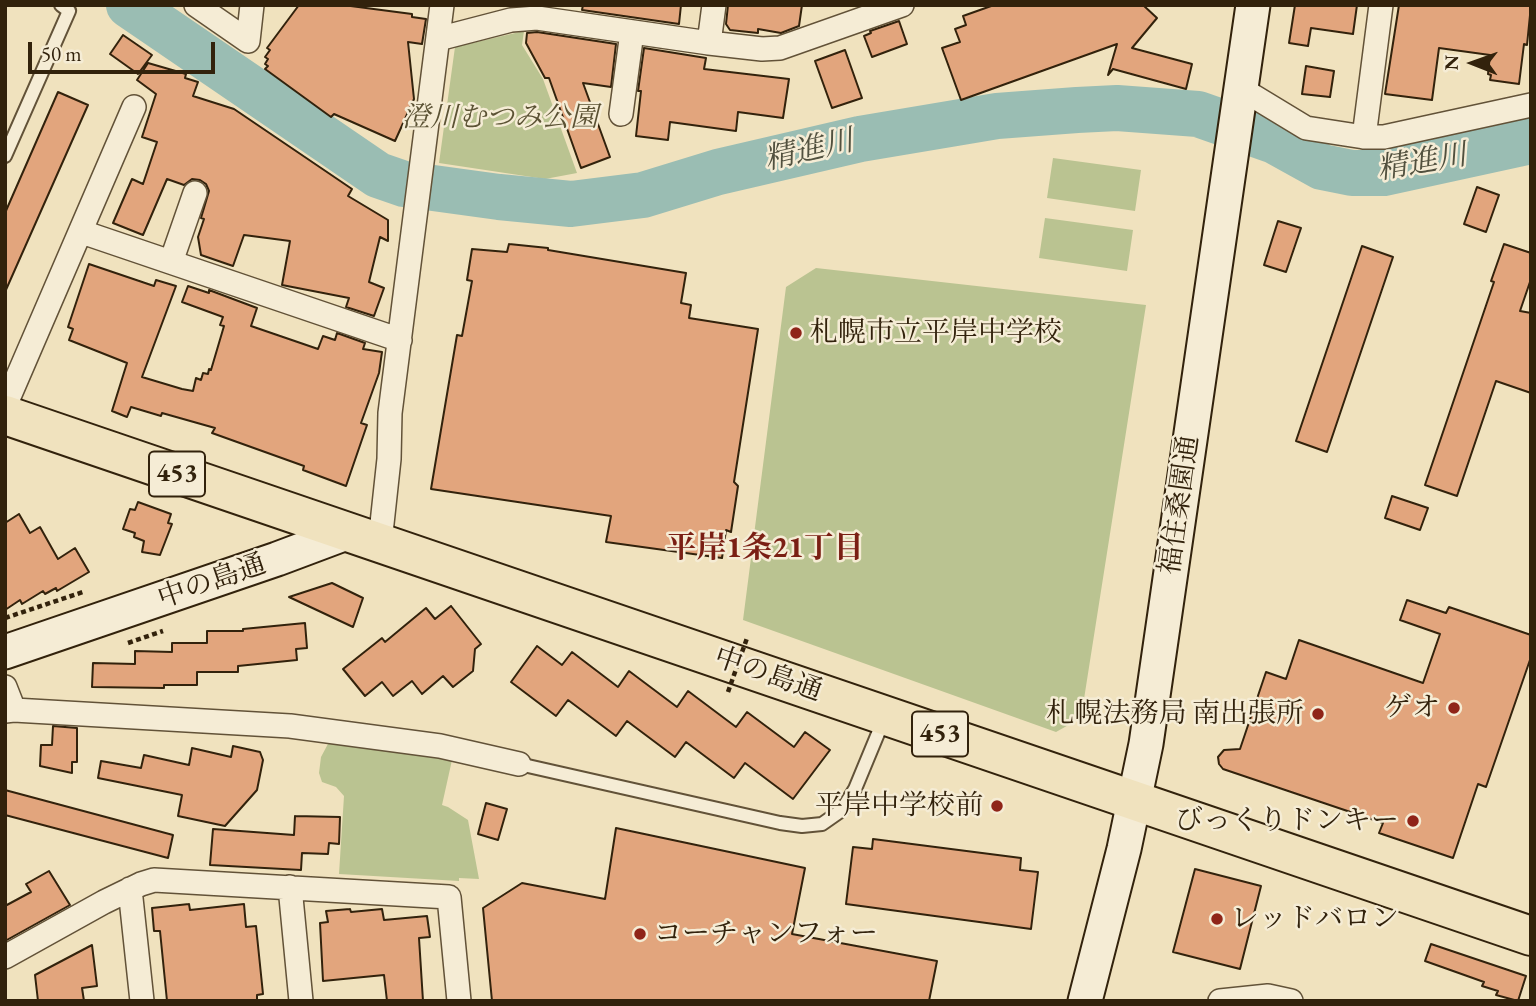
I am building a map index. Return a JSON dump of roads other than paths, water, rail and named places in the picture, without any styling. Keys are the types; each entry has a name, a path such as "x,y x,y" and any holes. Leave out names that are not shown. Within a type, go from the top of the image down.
{"highway":[{"name":"453","path":"5,415 364,537"},
{"name":"中の島通","path":"364,537 1531,936"}],"street":[{"path":"196,5 248,41 252,5"},
{"path":"364,537 389,459 390,413 442,5"},
{"path":"709,43 714,5"},
{"path":"438,39 511,20 565,14 632,32 762,49 780,48 856,14 902,5"},
{"name":"福住桑園通","path":"1085,1001 1146,744 1253,5"},
{"path":"1364,137 1381,5"},
{"path":"621,114 632,32"},
{"path":"1237,113 1306,128 1364,137 1384,137 1531,105"},
{"path":"5,406 134,107"},
{"path":"171,262 195,193"},
{"path":"82,232 400,340"},
{"name":"中の島通","path":"5,652 188,590 364,537"},
{"path":"5,687 10,711 290,726 440,746 519,764"},
{"path":"5,957 130,889 154,880 449,897 459,1001"},
{"path":"290,887 302,1001"},
{"path":"130,889 142,1001"},
{"path":"1220,1001 1254,996 1291,1001"}],"lane":[{"path":"5,156 69,10 61,5"},
{"path":"519,764 780,823 802,826 822,824 842,810 855,789 885,715"}],"waterway":[{"name":"精進川","path":"129,5 378,175 404,184 571,204 643,195 718,172 860,139 997,116 1077,110 1117,108 1198,114 1275,141 1322,167 1352,173 1384,173 1531,141"}],"place":[{"name":"札幌市立平岸中学校","path":"796,333"},
{"name":"ゲオ","path":"1454,708"},
{"name":"札幌法務局 南出張所","path":"1318,714"},
{"name":"平岸中学校前","path":"997,806"},
{"name":"びっくりドンキー","path":"1413,821"},
{"name":"レッドバロン","path":"1217,919"},
{"name":"コーチャンフォー","path":"640,934"}],"district":[{"name":"平岸1条21丁目","path":"765,549"}],"park label":[{"name":"澄川むつみ公園","path":"500,118"}]}
